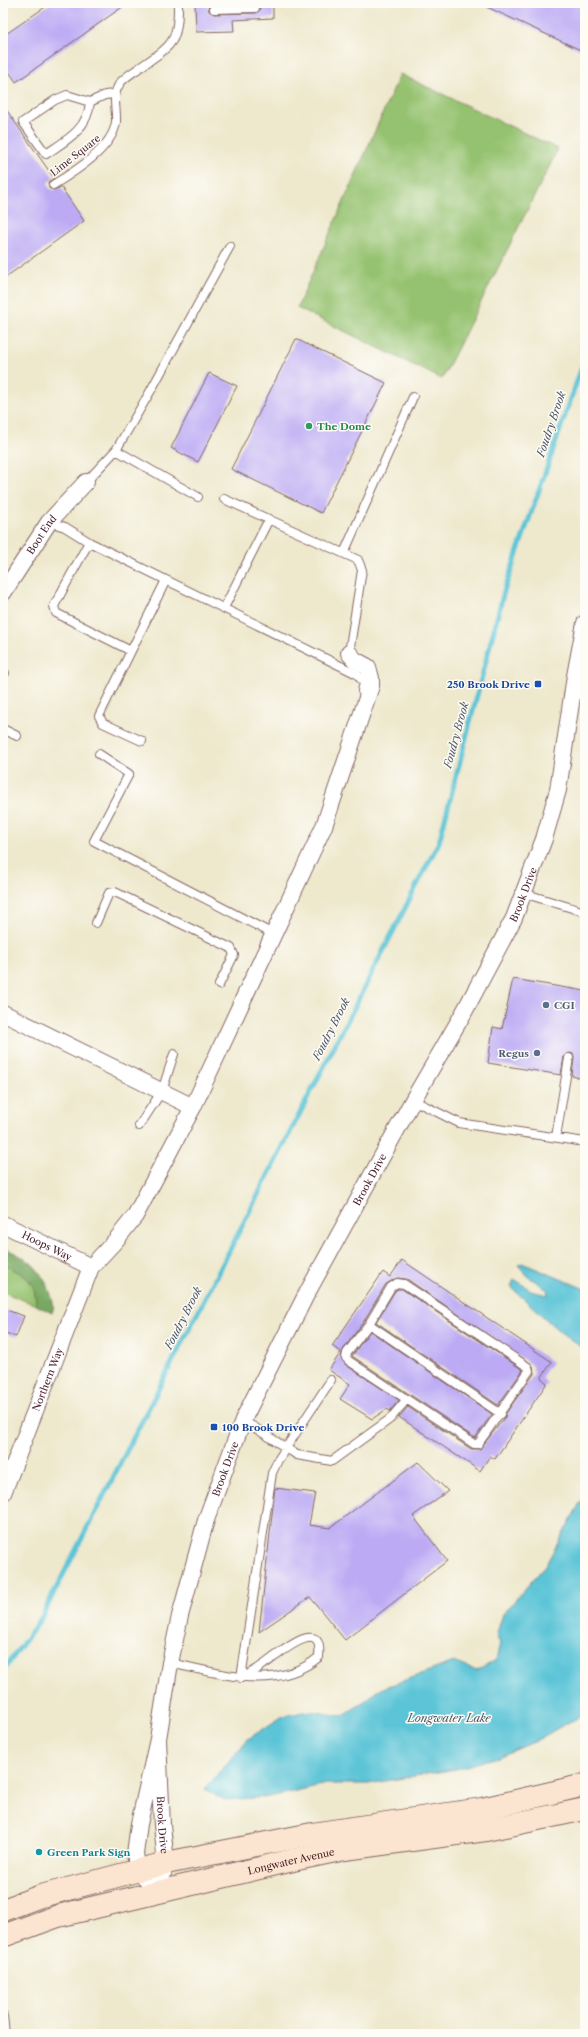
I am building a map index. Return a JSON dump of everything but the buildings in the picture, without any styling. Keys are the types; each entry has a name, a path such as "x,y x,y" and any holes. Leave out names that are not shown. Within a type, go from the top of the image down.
{"street":[{"name":"Boot End","path":"3,593 49,522 86,482"},
{"name":"Brook Drive","path":"138,1870 135,1854 139,1824 158,1739 170,1663 180,1616 206,1520 243,1420 306,1295 413,1100 463,1014 514,918 544,839 558,790 575,676 585,623"},
{"path":"91,1267 116,1240 135,1216 193,1107 275,935 324,826 363,710 371,678 368,667 356,660 349,653"},
{"path":"3,1013 193,1107"},
{"name":"Hoops Way","path":"3,1224 91,1267"},
{"name":"Northern Way","path":"3,1492 91,1267"},
{"name":"Brook Drive","path":"158,1739 162,1825 166,1863 158,1891"},
{"name":"Longwater Avenue","path":"3,1910 41,1896 166,1863 312,1834 482,1809 585,1785"},
{"name":"Longwater Avenue","path":"3,1936 58,1916 158,1891 345,1849 486,1830 585,1809"},
{"path":"138,1870 158,1891"}],"lane":[{"path":"90,102 90,113 80,129 46,154 23,122 62,96 72,96 90,102 105,95 114,94 123,79 165,49 174,39 178,26 178,3"},
{"path":"214,3 214,9 255,8 254,3"},
{"name":"Lime Square","path":"53,185 107,144 115,127 114,94"},
{"path":"86,482 116,450 150,392 230,246"},
{"path":"344,553 413,397"},
{"path":"116,450 198,497"},
{"path":"224,499 358,560 362,570 349,653"},
{"path":"224,608 269,519"},
{"path":"49,522 65,527 89,542 357,674 364,683 357,708 363,710"},
{"path":"89,542 54,606 56,613 131,651"},
{"path":"142,741 103,723 99,716 166,580"},
{"path":"3,729 17,736"},
{"path":"99,754 129,774 94,841 275,935"},
{"path":"96,924 109,893 115,892 231,948 234,955 219,985"},
{"path":"523,893 585,912"},
{"path":"139,1126 162,1091 174,1054"},
{"path":"556,1137 569,1058"},
{"path":"413,1100 459,1124 585,1142"},
{"path":"397,1283 404,1284 525,1363 529,1371 481,1442 478,1444 474,1444 407,1399 348,1361 346,1358 347,1353 369,1324 391,1287 397,1283"},
{"path":"369,1324 500,1414"},
{"path":"241,1678 272,1473 331,1380"},
{"path":"243,1420 258,1428 286,1449 297,1455 332,1461 390,1419 407,1399"},
{"path":"170,1663 241,1678 265,1678 289,1674 308,1666 319,1657 320,1649 316,1641 310,1638 302,1639 263,1666 241,1678"},
{"path":"3,2016 5,2034"}],"green space":[{"path":"400,74 558,149 442,379 297,308"},
{"path":"3,1247 21,1256 39,1272 51,1294 53,1301 52,1313 36,1305 34,1288 27,1278 3,1264"},
{"path":"3,1264 28,1278 34,1288 36,1305 3,1292"}],"water":[{"path":"522,1263 585,1289 585,1350 559,1331 511,1287 514,1279 534,1292 548,1295 547,1289 529,1277 518,1265"},
{"name":"Longwater Lake","path":"585,1500 585,1715 567,1723 534,1742 498,1757 456,1769 368,1784 326,1784 269,1797 223,1800 205,1789 248,1739 283,1716 310,1711 342,1716 361,1704 378,1690 454,1662 477,1671 496,1660 500,1643 496,1636 503,1614 545,1566 580,1503"}],"waterway":[{"name":"Foudry Brook","path":"3,1671 40,1620 439,842 504,591 585,358"}],"place":[{"name":"The Dome","path":"309,426"},
{"name":"250 Brook Drive","path":"538,684"},
{"name":"CGI","path":"546,1005"},
{"name":"Regus","path":"537,1053"},
{"name":"100 Brook Drive","path":"214,1427"},
{"name":"Green Park Sign","path":"39,1852"}]}
